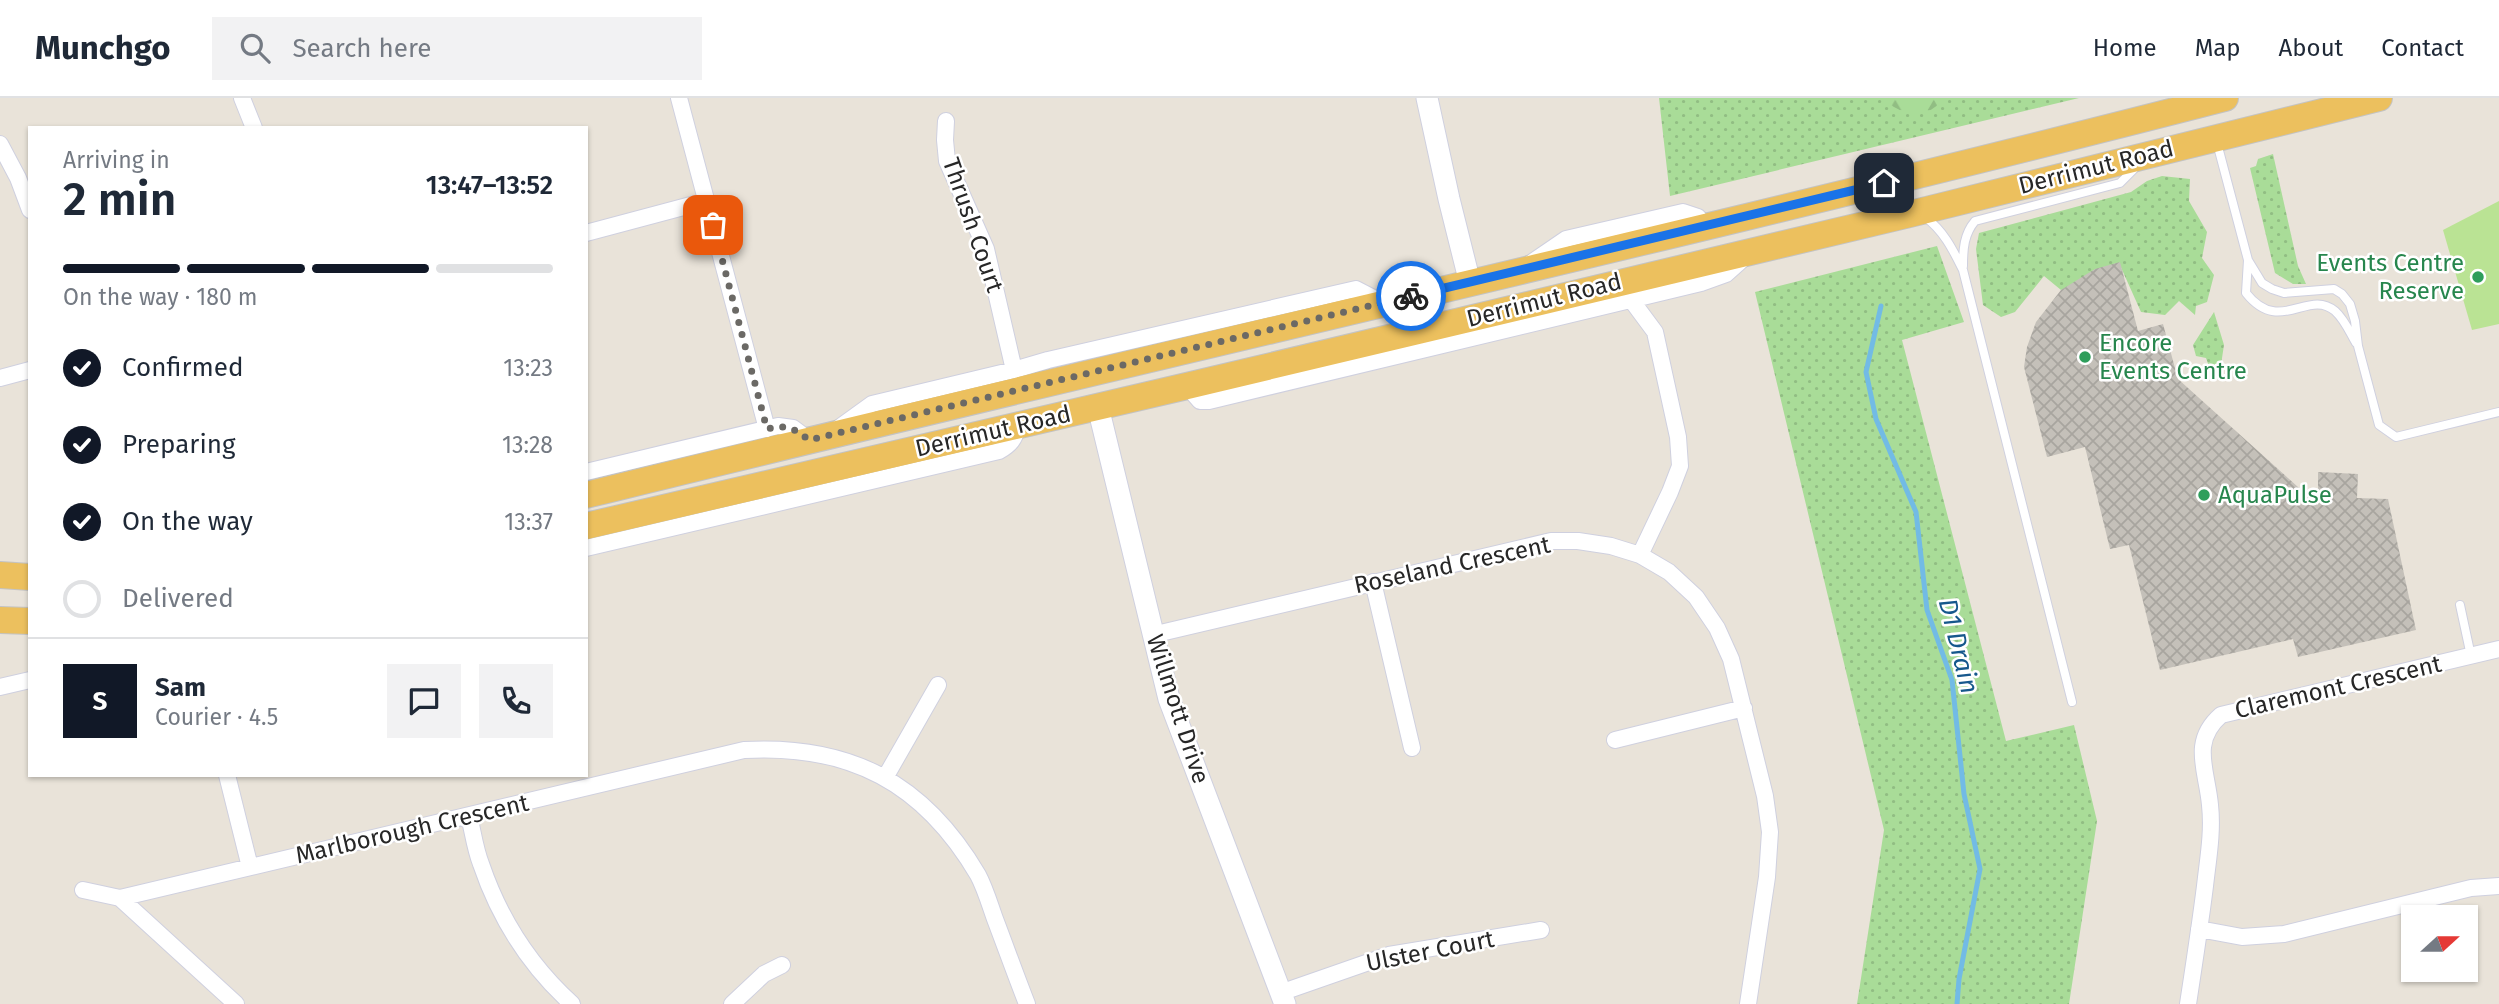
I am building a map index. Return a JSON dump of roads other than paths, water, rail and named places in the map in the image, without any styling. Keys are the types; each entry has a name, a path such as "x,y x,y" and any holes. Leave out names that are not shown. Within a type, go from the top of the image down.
{"highway":[{"name":"Derrimut Road","path":"588,526 1910,214 2379,98"},
{"name":"Derrimut Road","path":"588,494 765,440 818,438 1705,228 2215,101"},
{"path":"2215,101 2215,138"},
{"path":"1471,283 1478,316"},
{"path":"1090,373 1098,407"},
{"path":"983,398 1010,409 1018,426"},
{"path":"765,440 759,464 762,470 769,475 802,476"},
{"path":"0,575 28,577"},
{"path":"0,620 28,621"}],"street":[{"path":"253,126 244,102 261,98"},
{"path":"588,471 765,440 679,98"},
{"path":"1427,98 1471,283"},
{"name":"Thrush Court","path":"946,121 947,160 986,249 1014,370"},
{"path":"0,144 18,178 28,206"},
{"path":"588,232 706,201"},
{"path":"1187,386 1200,401 1209,401 1632,301 1727,274 1751,250"},
{"path":"818,438 872,404 1048,360 1356,289 1383,303"},
{"path":"1632,301 1655,332 1678,437 1680,467 1671,492 1640,555"},
{"path":"0,378 28,371"},
{"name":"Willmott Drive","path":"1098,407 1169,699 1282,999"},
{"path":"588,548 999,451 1009,445 1016,436 1018,426"},
{"name":"Roseland Crescent","path":"1153,635 1551,541 1578,541 1611,546 1640,555 1669,572 1696,597 1717,628 1731,659 1765,796 1770,832 1767,877 1748,1004"},
{"path":"1373,582 1412,748"},
{"name":"Claremont Crescent","path":"2188,1004 2211,838 2203,753 2204,737 2209,725 2221,715 2499,649"},
{"path":"0,687 28,680"},
{"path":"886,776 938,685"},
{"path":"1615,740 1744,708"},
{"name":"Marlborough Crescent","path":"120,898 744,750 779,748 812,752 886,776 939,820 979,877 1027,1004"},
{"path":"228,777 250,867"},
{"path":"469,816 480,863 500,911 539,970 572,1004"},
{"path":"2199,929 2242,937 2284,934 2470,888 2499,886"},
{"path":"83,890 120,898 236,1004"},
{"name":"Ulster Court","path":"1282,999 1389,955 1541,930"},
{"path":"732,1004 764,974 782,965"}],"lane":[{"path":"2215,138 2226,170 2248,260 2246,293 2256,304 2272,312 2281,313 2314,305 2329,307 2337,313 2358,346"},
{"path":"2072,702 1963,270 1963,248 1969,228 1975,221 2120,183 2149,154"},
{"path":"1910,214 1925,217 1936,226 1963,270"},
{"path":"2248,260 2262,283 2272,289 2284,293 2334,289 2342,294 2350,304 2379,425 2396,437 2499,412"},
{"path":"2460,605 2471,656"}],"waterway":[{"name":"D1 Drain","path":"1881,306 1866,372 1876,419 1916,512 1927,610 1952,680 1964,794 1980,869 1959,979 1957,1004"}],"place":[{"name":"Events Centre Reserve","path":"2478,277"},
{"name":"Encore Events Centre","path":"2085,357"},
{"name":"AquaPulse","path":"2204,495"}]}
